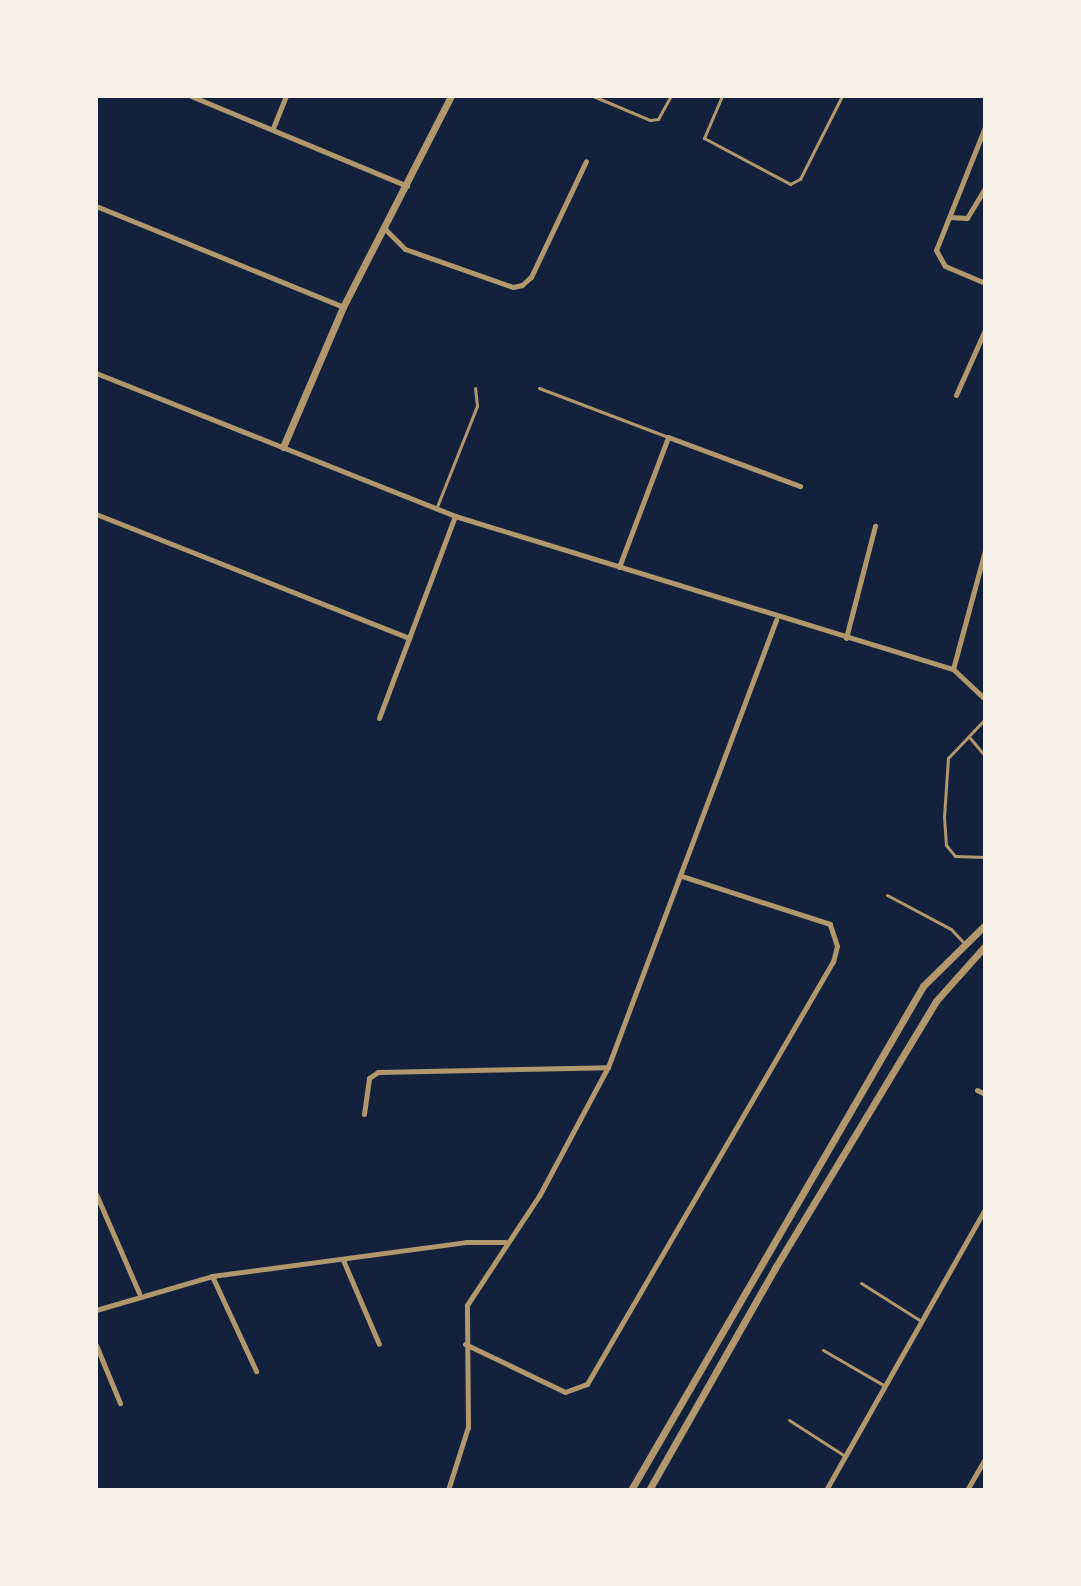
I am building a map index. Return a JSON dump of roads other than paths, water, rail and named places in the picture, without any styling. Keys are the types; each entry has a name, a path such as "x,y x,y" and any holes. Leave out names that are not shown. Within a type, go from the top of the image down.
{"street":[{"path":"191,96 407,186"},
{"path":"273,128 286,96"},
{"path":"283,447 343,307 451,96"},
{"path":"985,127 949,217 938,259 985,283"},
{"path":"385,229 405,249 513,287 522,285 531,277 586,161"},
{"path":"949,217 967,218 985,188"},
{"path":"96,206 343,307"},
{"path":"956,395 985,330"},
{"path":"96,373 455,516 776,619 953,669 985,699"},
{"path":"619,567 668,437 800,486"},
{"path":"96,514 409,638"},
{"path":"379,718 455,516"},
{"path":"846,638 875,526"},
{"path":"953,669 985,550"},
{"path":"448,1490 468,1427 467,1305 539,1196 608,1067 776,619"},
{"path":"465,1344 565,1392 587,1384 833,962 837,946 830,924 681,876"},
{"path":"631,1490 923,986 963,942 985,925"},
{"path":"649,1490 775,1268 928,1015 954,976 985,946"},
{"path":"364,1114 369,1078 378,1072 608,1067"},
{"path":"977,1090 985,1094"},
{"path":"96,1194 139,1293"},
{"path":"826,1490 985,1209"},
{"path":"96,1310 139,1293 212,1276 466,1242 506,1242"},
{"path":"343,1260 379,1344"},
{"path":"212,1276 256,1371"},
{"path":"96,1345 120,1403"},
{"path":"967,1490 985,1459"}],"lane":[{"path":"593,96 650,120 658,119 671,96"},
{"path":"722,96 704,138 790,184 800,179 842,96"},
{"path":"436,509 477,406 475,388"},
{"path":"539,388 668,437"},
{"path":"985,719 948,758 946,845 955,856 985,857"},
{"path":"969,736 985,756"},
{"path":"887,895 951,929 963,942"},
{"path":"861,1283 921,1321"},
{"path":"823,1350 885,1386"},
{"path":"789,1420 845,1456"}]}
